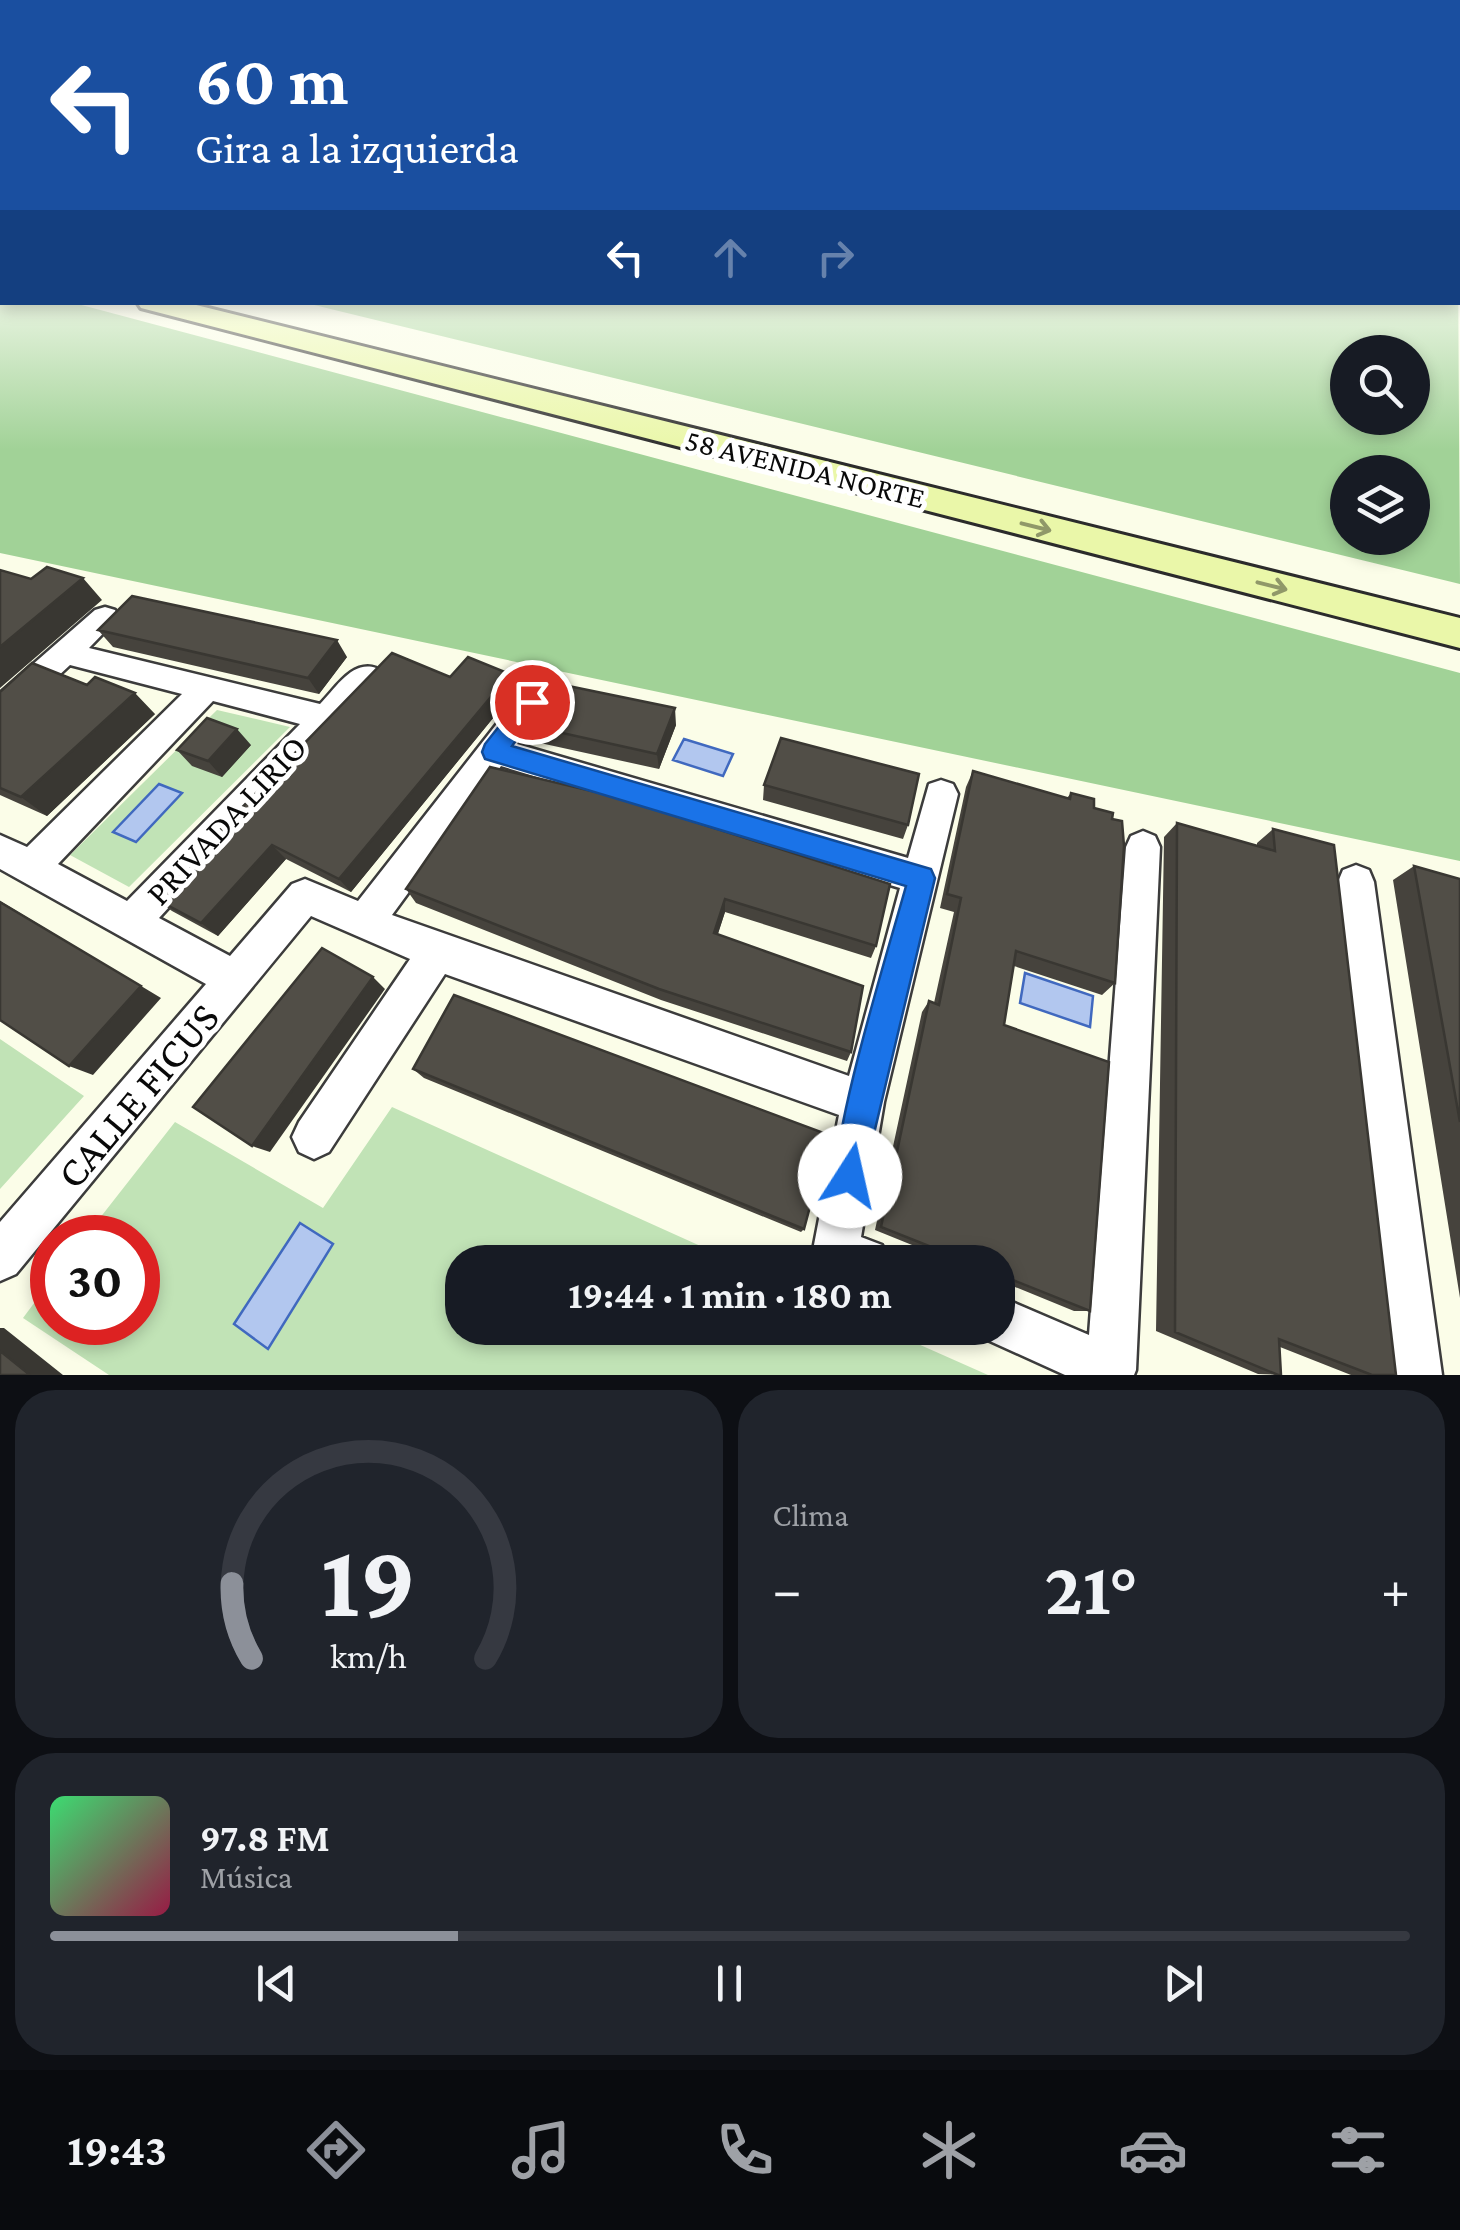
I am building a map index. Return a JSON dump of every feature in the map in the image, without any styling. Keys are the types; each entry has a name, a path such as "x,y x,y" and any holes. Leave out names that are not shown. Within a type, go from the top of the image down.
{"main road":[{"name":"58 AVENIDA NORTE","path":"240,321 404,356 1146,540 1460,605"},
{"name":"58 AVENIDA NORTE","path":"291,321 404,356"},
{"name":"58 AVENIDA NORTE","path":"1146,540 1460,633"}],"street":[{"path":"0,711 104,617"},
{"name":"PRIVADA LIRIO","path":"66,654 323,717"},
{"name":"PRIVADA LIRIO","path":"129,924 366,676"},
{"name":"PRIVADA LIRIO","path":"206,689 15,860 218,970"},
{"path":"532,702 364,923 863,1102"},
{"path":"494,752 922,878"},
{"path":"837,1245 863,1102 941,794"},
{"path":"1015,1328 1111,1370 1143,847"},
{"path":"1356,882 1417,1375"},
{"name":"CALLE FICUS","path":"0,1258 218,970 274,932 305,896 364,923"},
{"path":"314,1137 437,952"}],"green space":[{"path":"0,321 142,321 1460,673 1460,861 0,553"},
{"path":"381,321 1458,321 1460,584 1341,555 1430,555 1430,455 1330,455 1330,552"},
{"path":"217,710 290,727 129,887 70,855"},
{"path":"0,1039 84,1096 0,1189"},
{"path":"392,1107 698,1245 445,1245 445,1345 920,1345 988,1375 109,1375 64,1345 160,1345 160,1215 102,1215 175,1122 323,1208"}],"water":[{"path":"684,739 733,754 723,776 673,760"},
{"path":"159,784 182,793 136,842 113,832"},
{"path":"1025,973 1093,996 1090,1027 1020,1003"},
{"path":"300,1223 333,1244 268,1349 234,1324"}],"building":[{"path":"47,567 83,578 0,647 0,570 31,579"},
{"path":"132,596 337,640 308,678 98,630"},
{"path":"392,653 450,677 468,657 510,674 339,879 272,845 201,923 154,898"},
{"path":"32,663 87,685 95,677 135,693 21,797 0,788 0,692"},
{"path":"549,682 675,708 657,754 526,725"},
{"path":"207,718 237,729 208,761 177,750"},
{"path":"781,738 919,774 908,825 764,785"},
{"path":"490,767 617,797 890,884 876,946 725,899 714,933 863,986 851,1052 659,989 406,889"},
{"path":"973,771 1070,799 1071,793 1094,799 1094,808 1113,813 1112,819 1122,821 1124,846 1115,983 1016,951 1004,1025 1109,1062 1090,1311 1015,1281 1015,1245 926,1245 881,1227 929,1001 939,1005 961,898 947,894"},
{"path":"1177,823 1275,851 1273,829 1334,845 1396,1375 1372,1375 1279,1339 1278,1375 1175,1332"},
{"path":"1414,866 1460,879 1460,1122"},
{"path":"0,902 141,986 69,1066 0,1020"},
{"path":"322,948 373,977 252,1146 193,1107"},
{"path":"454,995 829,1135 804,1229 413,1069"},
{"path":"0,1351 30,1375 0,1375"}],"route":[{"path":"532,702 494,752 922,878 863,1102 850,1176"}]}
